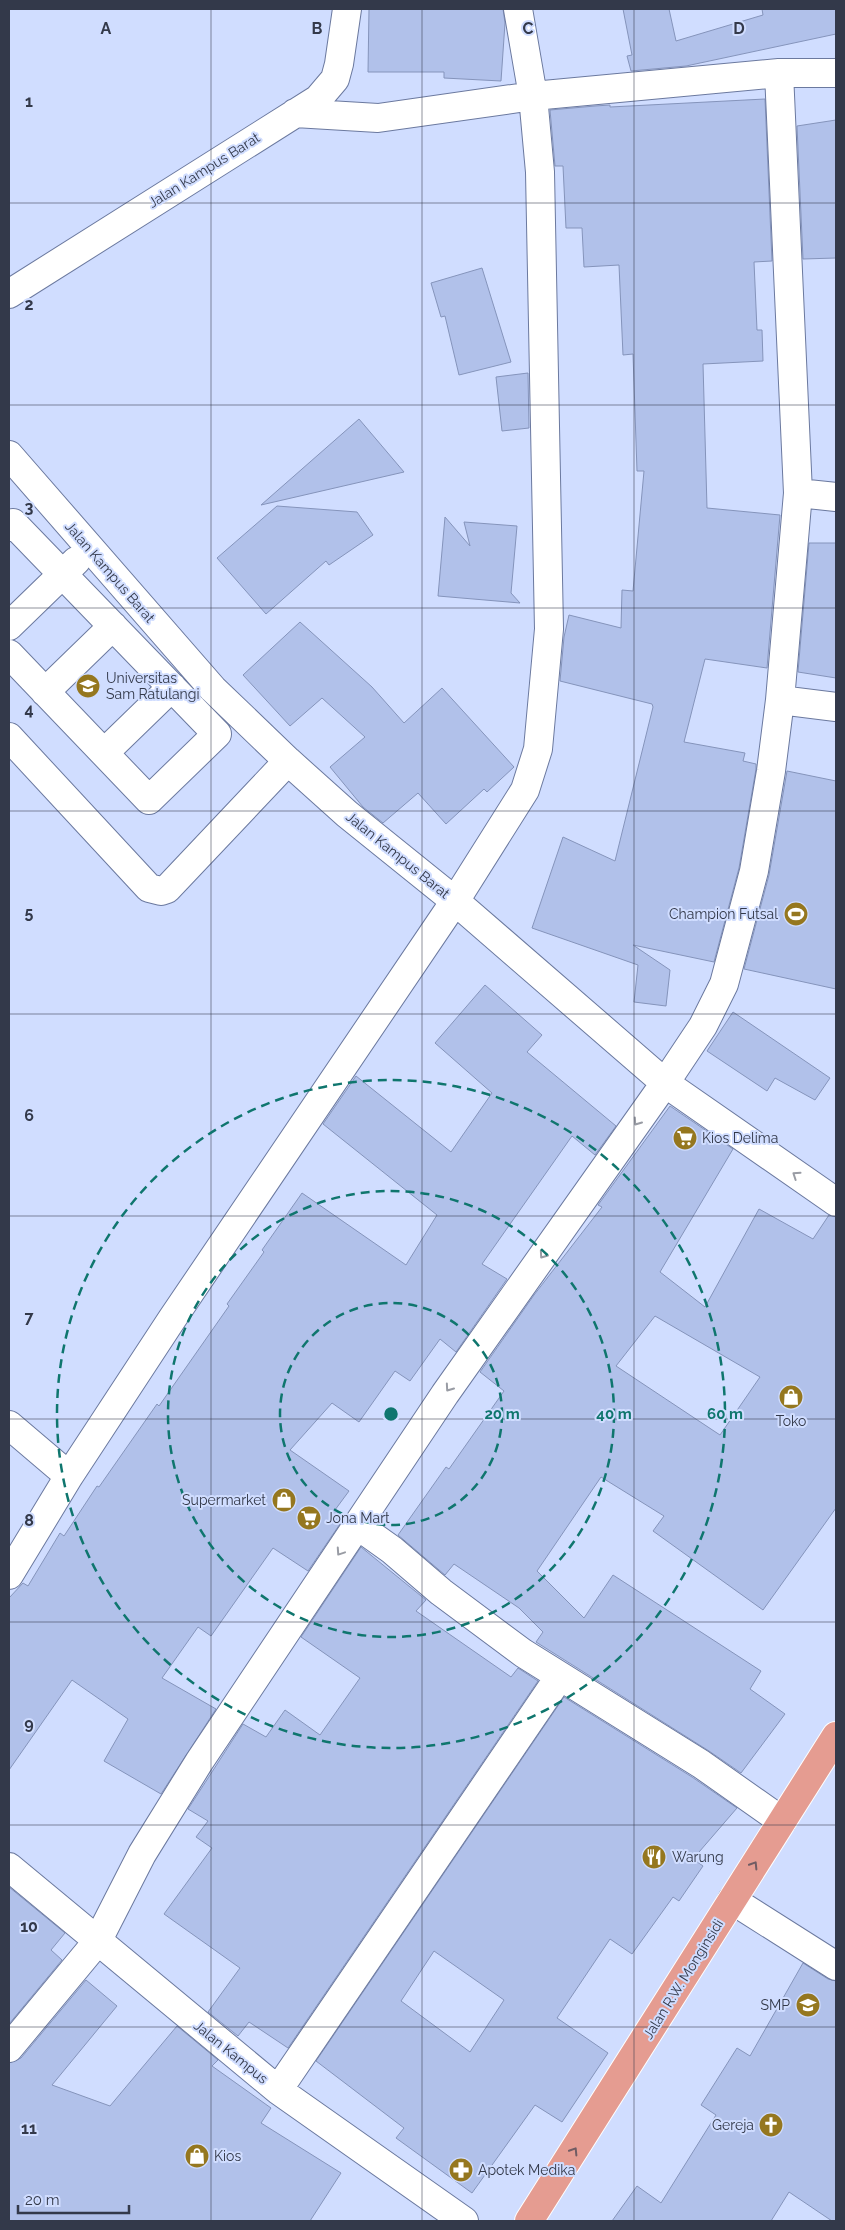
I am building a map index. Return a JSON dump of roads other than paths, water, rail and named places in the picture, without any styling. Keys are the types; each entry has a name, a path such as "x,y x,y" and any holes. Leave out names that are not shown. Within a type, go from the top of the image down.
{"highway":[{"name":"Jalan R.W. Monginsidi","path":"529,2221 836,1736"}],"street":[{"name":"Jalan Kampus Barat","path":"9,294 318,99 335,79 347,9"},
{"path":"9,1576 69,1476 172,1319 455,901 525,790 538,749 549,610 540,172 533,96 518,9"},
{"path":"295,113 378,118 533,96 779,72 836,73"},
{"path":"9,2048 97,1942 142,1854 200,1762 445,1394 704,1026 724,984 738,938 754,871 780,700 798,493 779,72"},
{"name":"Jalan Kampus Barat","path":"9,455 213,689 288,761 347,814 455,901 665,1083 836,1202"},
{"path":"798,493 836,497"},
{"path":"9,527 13,523 217,734 149,800 9,654"},
{"path":"9,626 90,548"},
{"path":"45,692 113,626"},
{"path":"104,753 172,687"},
{"path":"780,700 836,708"},
{"path":"9,737 149,888 161,891 167,889 288,761"},
{"path":"9,1426 69,1476"},
{"path":"357,1525 392,1550 448,1598 523,1654 701,1764 782,1820"},
{"path":"278,2090 560,1676"},
{"name":"Jalan Kampus","path":"9,1867 97,1942 278,2090 464,2221"},
{"path":"732,1900 836,1966"}],"place":[{"name":"Universitas Sam Ratulangi","path":"88,686"},
{"name":"Champion Futsal","path":"796,914"},
{"name":"Kios Delima","path":"685,1138"},
{"name":"Toko","path":"791,1397"},
{"name":"Supermarket","path":"284,1500"},
{"name":"Jona Mart","path":"309,1518"},
{"name":"Warung","path":"654,1857"},
{"name":"SMP","path":"808,2005"},
{"name":"Gereja","path":"771,2125"},
{"name":"Kios","path":"197,2156"},
{"name":"Apotek Medika","path":"461,2170"}]}
